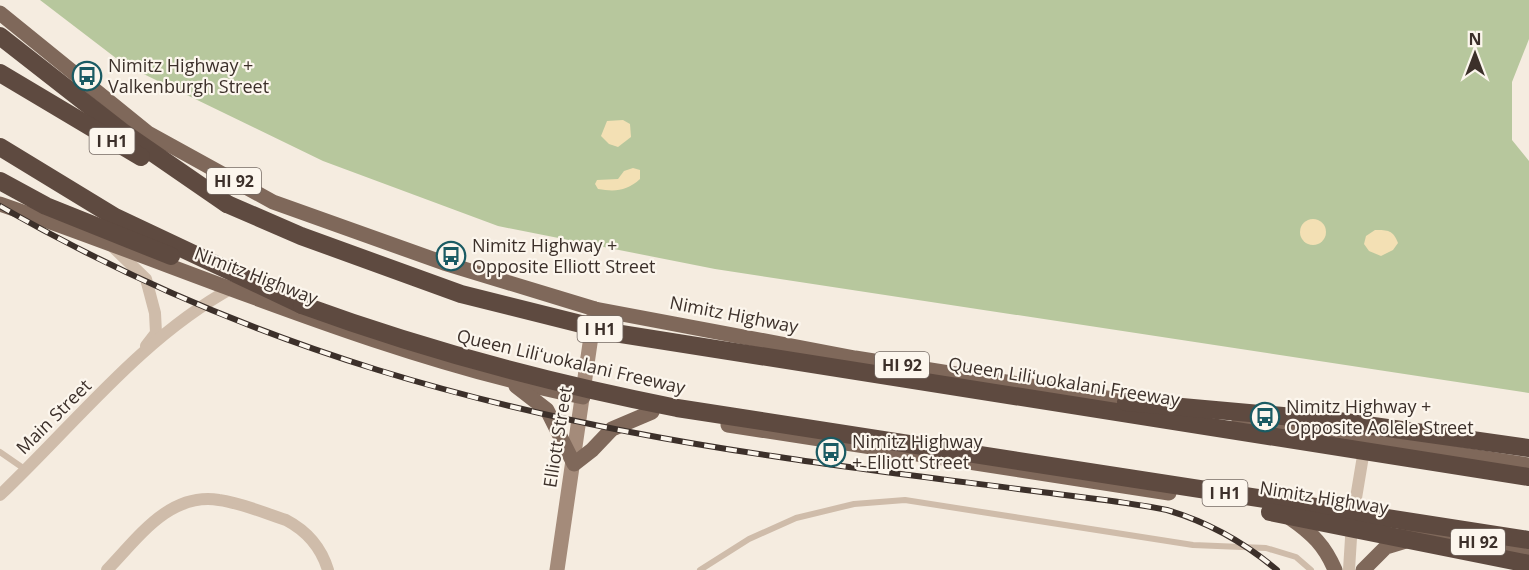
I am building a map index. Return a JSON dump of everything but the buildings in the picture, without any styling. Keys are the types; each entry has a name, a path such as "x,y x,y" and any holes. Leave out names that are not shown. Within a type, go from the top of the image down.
{"highway":[{"path":"0,36 124,133 227,204"},
{"name":"Queen Liliʻuokalani Freeway","path":"0,73 100,135 227,204 301,236 383,267 461,294 543,316 621,334 706,349 1529,477"},
{"name":"Queen Liliʻuokalani Freeway","path":"0,147 115,217 302,305 408,343 536,379 677,408 1529,540"},
{"path":"0,181 46,206 88,224 302,305"},
{"path":"990,392 1327,419 1529,448"},
{"path":"921,446 1398,536 1529,564"}],"main road":[{"name":"Nimitz Highway","path":"0,13 148,133 273,202 444,263 595,309 855,358 1529,465"},
{"name":"Nimitz Highway","path":"0,204 107,241 375,341 509,382 652,412 1529,549"},
{"path":"509,382 547,410 574,464 612,429 652,412"},
{"path":"1278,510 1314,534 1329,554 1335,570"},
{"path":"1363,570 1386,547 1426,534"}],"street":[{"name":"Main Street","path":"107,241 146,279 155,313 156,333 132,363"},
{"name":"Main Street","path":"0,495 132,363 199,306 232,288"},
{"name":"Elliott Street","path":"557,570 595,309"},
{"path":"1349,570 1352,522 1366,440"},
{"path":"107,570 161,514 180,504 212,499 286,520 296,525 313,541 328,570"}],"lane":[{"path":"0,452 27,470"},
{"path":"700,570 749,538 796,518 854,504 905,500 1193,545 1266,548 1296,557 1311,570"}],"green space":[{"path":"40,0 1529,0 1529,39 1512,82 1512,140 1529,161 1529,393 715,269 498,226 323,161 125,65"}],"sand":[{"path":"623,120 630,124 631,137 618,147 609,144 601,136 607,121"},
{"path":"633,168 640,170 640,179 625,188 604,190 598,189 595,184 597,180 618,179 624,171"},
{"path":"1313,219 1322,223 1326,232 1322,241 1313,245 1304,241 1300,232 1304,223"},
{"path":"1375,230 1387,231 1394,235 1398,243 1393,250 1381,256 1369,251 1364,244 1366,236"}],"railway":[{"path":"0,206 93,256 187,300 282,337 377,370 573,421 675,440 811,462 1167,510 1197,520 1225,534 1252,550 1277,570"}],"place":[{"name":"Nimitz Highway + Valkenburgh Street","path":"87,76"},
{"name":"Nimitz Highway + Opposite Elliott Street","path":"451,256"},
{"name":"Nimitz Highway + Opposite Aolele Street","path":"1265,417"},
{"name":"Nimitz Highway + Elliott Street","path":"831,452"}]}
